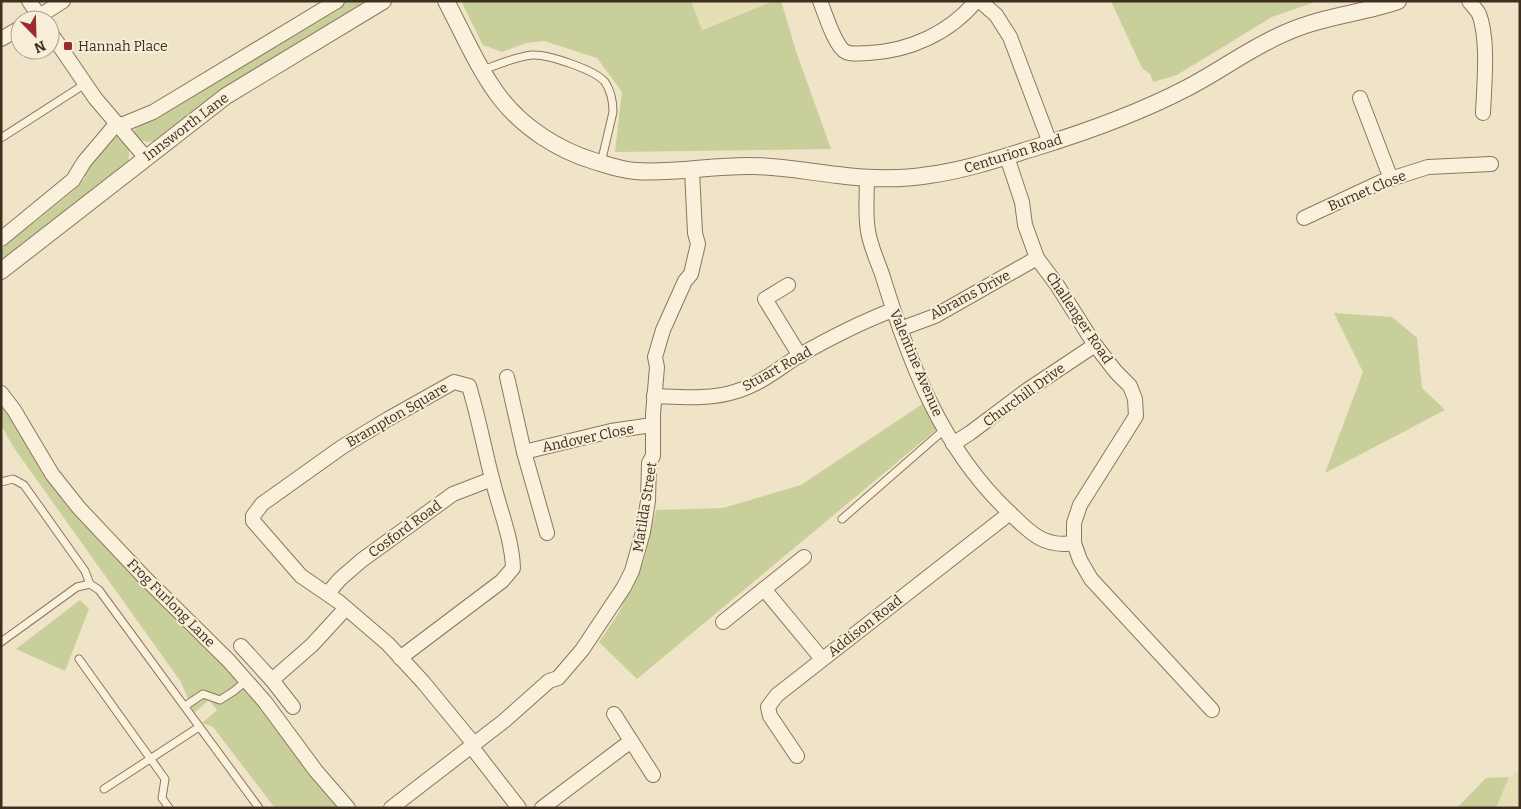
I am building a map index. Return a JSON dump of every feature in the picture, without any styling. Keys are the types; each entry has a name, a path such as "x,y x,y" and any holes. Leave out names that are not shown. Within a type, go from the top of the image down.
{"street":[{"path":"50,10 63,1"},
{"name":"Innsworth Lane","path":"1,239 68,186 84,162 118,125 153,112 337,1"},
{"name":"Innsworth Lane","path":"1,271 226,96 383,1"},
{"name":"Centurion Road","path":"446,1 483,70 502,100 529,126 550,142 568,151 601,163 634,171 756,166 867,178 926,176 965,169 1050,144 1094,129 1191,87 1240,56 1295,28 1398,1"},
{"path":"820,1 839,46 846,52 854,54 890,51 927,38 956,22 976,1"},
{"path":"980,1 996,15 1010,37 1050,144"},
{"path":"1469,1 1478,14 1484,39 1485,80 1483,113"},
{"path":"60,46 86,84 146,158"},
{"path":"1360,98 1391,179"},
{"name":"Challenger Road","path":"1007,157 1022,202 1025,225 1038,258 1094,345 1130,386 1135,399 1136,416 1080,504 1074,523 1074,543 1080,560 1091,579 1212,710"},
{"name":"Burnet Close","path":"1304,218 1381,182 1428,168 1491,164"},
{"name":"Matilda Street","path":"392,808 519,708 549,680 558,678 582,650 624,587 632,571 644,532 648,501 649,463 653,456 652,425 657,367 655,357 659,341 685,281 691,274 698,244 694,233 692,170"},
{"name":"Valentine Avenue","path":"867,178 868,231 912,363 936,415 974,476 1030,532 1044,541 1064,544 1074,543"},
{"name":"Abrams Drive","path":"900,329 935,316 1038,258"},
{"path":"788,285 765,299 800,356"},
{"name":"Stuart Road","path":"654,396 689,398 735,392 754,385 800,356 864,321 893,310"},
{"name":"Churchill Drive","path":"953,444 970,434 1094,345"},
{"name":"Andover Close","path":"507,377 524,452 547,533"},
{"name":"Brampton Square","path":"400,658 502,581 513,568 513,553 492,479 476,408 469,386 454,382 388,419 342,448 262,504 253,516 253,521 301,576 346,608 388,644 473,745 518,808"},
{"name":"Frog Furlong Lane","path":"1,393 14,410 52,474 79,508 229,662 264,702 316,771 348,808"},
{"name":"Andover Close","path":"524,452 610,431 652,425"},
{"name":"Cosford Road","path":"328,594 362,560 453,494 492,479"},
{"name":"Addison Road","path":"797,756 770,716 768,707 777,695 1010,513"},
{"path":"723,622 804,557"},
{"path":"764,589 822,660"},
{"path":"272,680 312,646 346,608"},
{"path":"241,646 272,680 293,707"},
{"path":"614,714 653,775"},
{"path":"542,808 631,741"}],"lane":[{"path":"483,70 506,61 534,55 568,64 599,77 609,90 613,103 613,112 601,163"},
{"path":"1,138 86,84"},
{"path":"842,519 944,429"},
{"path":"1,482 13,479 24,486 85,571 90,584 99,590 258,808"},
{"path":"1,642 77,588 90,584"},
{"path":"79,660 165,779 162,798 169,808"},
{"path":"185,706 203,694 220,700 234,692 246,681"},
{"path":"104,789 199,726"}],"shaded area":[{"path":"691,1 774,1 701,30"},
{"path":"1520,770 1520,808 1496,808 1509,777"}],"green space":[{"path":"337,1 373,1 159,141 147,142 138,139 134,132 135,127"},
{"path":"461,1 691,1 702,30 774,1 781,1 796,51 831,149 615,152 622,92 597,58 544,41 526,43 502,52 483,45"},
{"path":"1111,1 1318,1 1272,17 1177,75 1153,82 1150,74 1142,68"},
{"path":"115,134 124,140 128,148 127,167 1,261 1,249 20,233 18,230 31,220 34,223 73,191 86,177 82,173"},
{"path":"1334,313 1392,317 1417,338 1422,388 1445,410 1325,473 1363,372"},
{"path":"1,393 52,474 229,661 348,808 275,808 213,727 202,723 217,710 209,700 194,713 181,682 14,448 1,425"},
{"path":"924,403 937,429 637,679 599,642 618,614 644,560 656,510 723,508 801,485"},
{"path":"80,600 89,609 65,671 16,649"},
{"path":"1509,777 1496,808 1457,808 1486,778"}],"place":[{"name":"Hannah Place","path":"68,46"}]}
